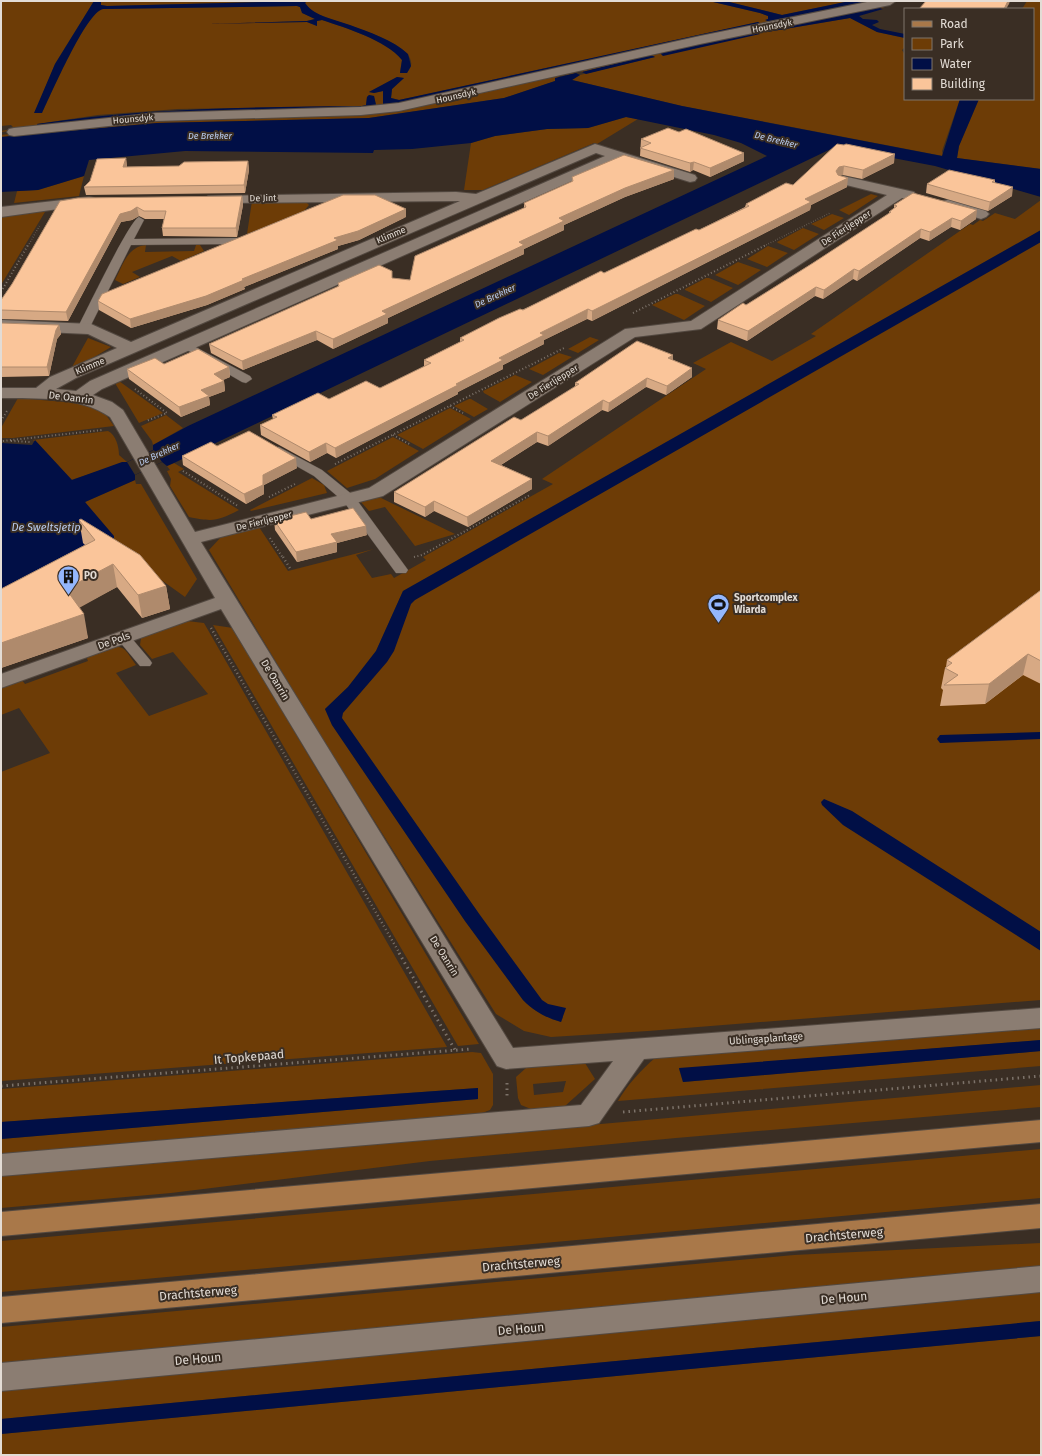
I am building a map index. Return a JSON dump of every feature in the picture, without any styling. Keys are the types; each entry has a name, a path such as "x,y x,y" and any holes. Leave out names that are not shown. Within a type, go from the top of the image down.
{"main road":[{"path":"1,1224 1041,1131"},
{"name":"Drachtsterweg","path":"1,1310 1041,1216"}],"street":[{"name":"Hounsdyk","path":"14,132 156,117 361,111 398,108 707,39 890,1"},
{"name":"Klimme","path":"40,394 56,381 70,374 595,148 690,178"},
{"name":"Klimme","path":"79,397 96,385 619,155"},
{"path":"843,180 927,199 981,214"},
{"name":"De Fierljepper","path":"189,539 253,518 349,500 376,492 631,333 695,325 900,193"},
{"name":"De Jint","path":"200,199 456,196 478,198 500,207"},
{"path":"1,212 53,204 101,200"},
{"path":"1,326 91,329 131,348"},
{"path":"165,333 186,345"},
{"name":"De Oanrin","path":"1,393 40,394 92,399 110,407 117,414 189,539 228,600 309,737 502,1052"},
{"name":"De Pols","path":"1,681 228,600"},
{"name":"Ublingaplantage","path":"502,1052 636,1049 1041,1018"},
{"path":"1,1165 589,1115 636,1049"},
{"name":"De Houn","path":"1,1378 1041,1279"}],"lane":[{"path":"318,209 346,197"},
{"path":"83,329 139,220"},
{"path":"128,242 244,239 212,253"},
{"path":"97,300 112,294"},
{"path":"186,345 246,379"},
{"path":"270,446 318,473 349,500 398,566"},
{"path":"124,638 145,663"}],"path":[{"path":"1,292 53,204"},
{"path":"629,315 834,211"},
{"path":"253,518 318,473 568,346"},
{"path":"1,421 8,410"},
{"path":"2,441 20,439"},
{"path":"2,441 30,442"},
{"path":"183,471 253,518 291,570"},
{"path":"398,566 422,555 530,495"},
{"path":"200,610 455,1050"},
{"name":"It Topkepaad","path":"1,1086 455,1050 502,1052"},
{"path":"502,1052 508,1122"},
{"path":"589,1115 1041,1076"}],"green space":[{"path":"1,1 94,1 55,64 35,113 42,113 79,38 96,14 103,9 297,6 300,7 303,13 315,19 307,21 244,23 307,22 317,26 317,21 322,20 365,36 386,46 402,60 400,72 407,73 411,65 409,56 400,48 387,40 314,12 305,3 307,1 709,1 760,13 768,16 768,19 766,20 770,22 870,1 883,1 390,108 156,116 1,132 12,129 13,127 11,125 1,126","holes":["758,22 761,24 394,105 383,105 383,91 374,93 369,92 397,77 404,78 392,89 391,98 399,100","369,95 374,96 376,105 374,107 172,113 38,126 37,124 98,115 178,109 362,106 366,105 367,97"]},
{"path":"101,1 299,1 107,6 101,5"},
{"path":"725,1 850,1 782,15"},
{"path":"1027,1 1041,1 1041,169 957,158 959,146 979,100 1034,100 1034,8 1023,8"},
{"path":"880,5 884,8 764,31 767,32 850,18 877,32 904,38 904,48 902,50 904,53 904,100 960,100 942,151 943,156 682,106 572,80 580,75 655,57 651,55 582,72 581,70"},
{"path":"574,71 576,73 559,76 555,81 504,98 369,118 157,123 1,137 1,135 109,122 338,113"},
{"path":"626,117 638,119 597,144 594,143 483,190 464,190 471,143 495,136 547,129 588,128"},
{"path":"84,176 79,196 14,203 17,191 38,190"},
{"path":"871,194 878,196 849,215 839,210"},
{"name":"Sportcomplex Wiarda","path":"1041,200 1041,230 403,591 376,651 348,687 325,709 332,725 465,921 523,1000 540,1014 561,1022 563,1017 535,1009 334,715 384,651 408,596 1041,237 1041,1000 648,1031 551,1037 524,1031 496,1014 309,717 209,550 221,537 259,527 288,571 374,549 356,555 372,578 391,574 394,578 426,560 423,557 553,484 542,479 706,369 693,363 731,342 772,361 816,336 811,334 970,224 973,225 980,220 983,221 995,213 1015,219"},
{"path":"252,201 305,201 309,205 304,211 247,234"},
{"path":"48,207 1,285 1,217"},
{"path":"832,214 844,218 824,230 811,224"},
{"path":"803,228 819,234 794,250 777,242"},
{"path":"146,245 145,252 194,251 196,245 200,245 204,251 181,261 172,256 132,272 140,277 123,284 115,280 123,263 130,253 140,246"},
{"path":"768,246 788,253 767,267 747,259"},
{"path":"738,262 761,270 738,285 715,275"},
{"path":"706,278 733,288 711,302 685,290"},
{"path":"675,294 705,306 684,320 652,305"},
{"path":"590,337 599,340 578,353 568,349"},
{"path":"88,338 111,347 91,359 72,367"},
{"path":"559,353 572,357 543,375 529,369"},
{"path":"515,375 532,382 500,402 484,393 483,391"},
{"path":"119,381 163,413 139,423 115,383"},
{"path":"18,398 88,404 103,411 114,426 13,438 1,438 1,428"},
{"path":"469,399 488,409 474,417 454,406"},
{"path":"450,408 471,419 423,449 397,435"},
{"path":"166,415 183,428 153,445 152,441 141,426"},
{"path":"108,431 113,435 119,455 127,462 71,480 33,440"},
{"path":"393,437 419,451 375,479 347,488 327,471"},
{"path":"174,463 184,469 178,472 239,510 215,520 204,520 189,517 170,486 171,479 167,471 170,470 167,466"},
{"path":"312,478 324,485 327,493 250,510"},
{"path":"135,480 136,484 141,484 197,579 185,597 114,546 85,502"},
{"path":"379,497 455,534 415,546 385,507 369,511 361,502"},
{"path":"187,621 204,623 447,1047 1,1081 1,772 50,753 19,708 1,715 1,687 21,679 25,684 88,661 86,656 100,650 116,647 125,650 136,665 116,673 149,716 208,694 173,652 152,659 140,645 141,638 146,635"},
{"path":"213,625 233,628 479,1044 458,1046"},
{"path":"1041,1028 1041,1040 679,1069 683,1082 1041,1051 1041,1066 618,1101 635,1078 655,1058"},
{"path":"472,1052 481,1053 493,1074 493,1105 490,1110 482,1113 1,1154 1,1139 478,1099 478,1088 1,1122 1,1089"},
{"path":"585,1063 595,1079 565,1106 531,1109 521,1105 518,1098 516,1077 526,1068","holes":["566,1081 563,1092 534,1095 533,1084"]},
{"path":"1041,1085 1041,1107 676,1138 430,1161 171,1193 1,1208 1,1174 377,1144"},
{"path":"1041,1149 1041,1198 1,1292 1,1241"},
{"path":"1041,1243 1041,1269 1,1367 1,1327 794,1255"},
{"path":"1041,1289 1041,1321 1,1419 1,1388"},
{"path":"1041,1336 1041,1455 1,1455 1,1434"}],"water":[{"path":"94,1 101,1 101,5 107,6 307,1 305,3 309,8 319,15 373,34 402,49 408,54 411,66 407,73 400,73 402,60 386,46 365,36 322,20 317,21 317,26 307,22 207,24 307,21 315,19 302,13 300,7 297,6 103,9 96,14 79,38 42,113 34,113 55,64"},
{"path":"709,1 725,1 782,15 850,1 870,1 770,22 765,20 768,19 768,16 760,13"},
{"path":"876,7 883,9 859,16 863,19 877,20 879,22 872,25 880,29 904,34 904,38 877,32 850,18 767,32 764,31"},
{"path":"758,22 761,24 394,105 383,105 383,91 374,93 369,92 397,77 404,78 392,89 391,98 399,100"},
{"path":"757,32 760,34 663,56 660,53"},
{"path":"651,55 655,57 586,74 582,72"},
{"path":"576,73 580,75 572,80 682,106 942,156 960,100 979,100 959,146 957,158 1041,169 1041,197 935,166 835,147 174,463 167,466 162,462 135,475 135,480 85,502 114,536 114,546 1,601 1,443 32,445 35,440 72,480 122,462 127,462 153,450 153,445 188,426 767,156 741,143 714,135 626,117 588,128 547,129 495,136 471,143 412,149 374,150 373,153 185,151 89,160 84,176 38,190 1,192 1,137 157,123 369,118 504,98 555,81 555,78"},
{"path":"369,95 374,96 376,105 354,109 172,113 38,126 37,124 118,115 199,109 362,106 366,105 367,97"},
{"path":"1041,230 1041,242 415,600 411,604 394,651 387,662 343,713 342,718 480,915 542,1000 548,1004 566,1008 561,1022 536,1011 523,1000 465,921 332,725 325,709 348,687 376,651 403,591"},
{"path":"1041,732 1041,739 940,743 937,739 940,735"},
{"path":"824,799 852,811 1041,932 1041,951 843,825 822,805 821,802"},
{"path":"1041,1040 1041,1051 683,1082 679,1068"},
{"path":"478,1088 478,1099 1,1139 1,1122"},
{"path":"1041,1321 1041,1336 1,1434 1,1419"}],"pier":[{"path":"154,450 162,462 135,475 127,462"}],"building":[{"path":"926,1 1008,1 1004,8 920,8"},
{"path":"668,128 679,132 686,129 744,153 710,168 694,162 690,163 640,148 651,143 641,139"},
{"path":"837,144 846,144 895,154 863,170 844,166 839,167 836,171 838,175 848,178 805,199 811,202 592,311 588,309 540,333 544,335 499,358 503,360 456,384 458,385 335,448 326,443 309,452 260,425 277,417 272,415 318,393 329,399 366,381 380,388 431,363 424,360 464,340 460,338 499,318 520,309 523,310 601,271 604,273 696,229 699,230 749,206 746,204 786,183 793,185"},
{"path":"624,155 674,170 625,188 559,218 564,221 519,242 524,245 382,311 387,314 333,339 316,331 242,361 209,344 339,286 338,283 379,265 392,271 392,278 410,280 415,256 526,207 524,203 573,181 572,177"},
{"path":"126,158 123,167 179,166 184,162 248,161 244,185 84,187 90,181 97,159"},
{"path":"949,170 995,180 992,182 1013,187 990,202 927,184"},
{"path":"913,193 977,210 961,221 952,218 930,232 921,229 859,271 854,269 824,290 816,287 748,331 718,320 743,303 746,305 813,263 891,212 889,212 897,206 894,205"},
{"path":"343,195 375,195 406,209 358,231 334,238 338,240 242,279 244,280 206,296 130,319 98,301 102,294"},
{"path":"242,196 236,228 162,228 166,211 144,211 137,207 131,211 120,214 66,312 1,310 1,300 12,284 60,201 78,198"},
{"path":"1,323 59,325 56,330 47,367 1,367"},
{"path":"637,341 673,355 668,358 692,368 667,386 647,378 609,403 603,400 548,436 537,432 491,461 532,479 467,517 434,501 425,507 394,492 514,417 521,420 579,384 575,383"},
{"path":"198,349 229,367 214,374 224,381 201,390 209,396 179,407 127,369 155,358 164,364"},
{"path":"249,431 296,458 263,475 263,485 244,494 182,456 211,442 217,446"},
{"path":"353,508 366,526 331,534 337,542 296,552 274,520 306,512 311,519"},
{"path":"81,519 140,555 166,586 138,595 113,564 66,589 84,614 1,643 1,589 95,540 79,520"},
{"path":"1041,590 1041,661 1028,654 989,684 944,685 958,675 945,668 952,663 947,660"}],"place":[{"name":"PO","path":"68,596"},
{"name":"Sportcomplex Wiarda","path":"718,624"}],"water label":[{"name":"De Brekker","path":"210,136"},
{"name":"De Brekker","path":"776,140"},
{"name":"De Brekker","path":"495,296"},
{"name":"De Brekker","path":"159,454"},
{"name":"De Sweltsjetip","path":"46,527"}]}
